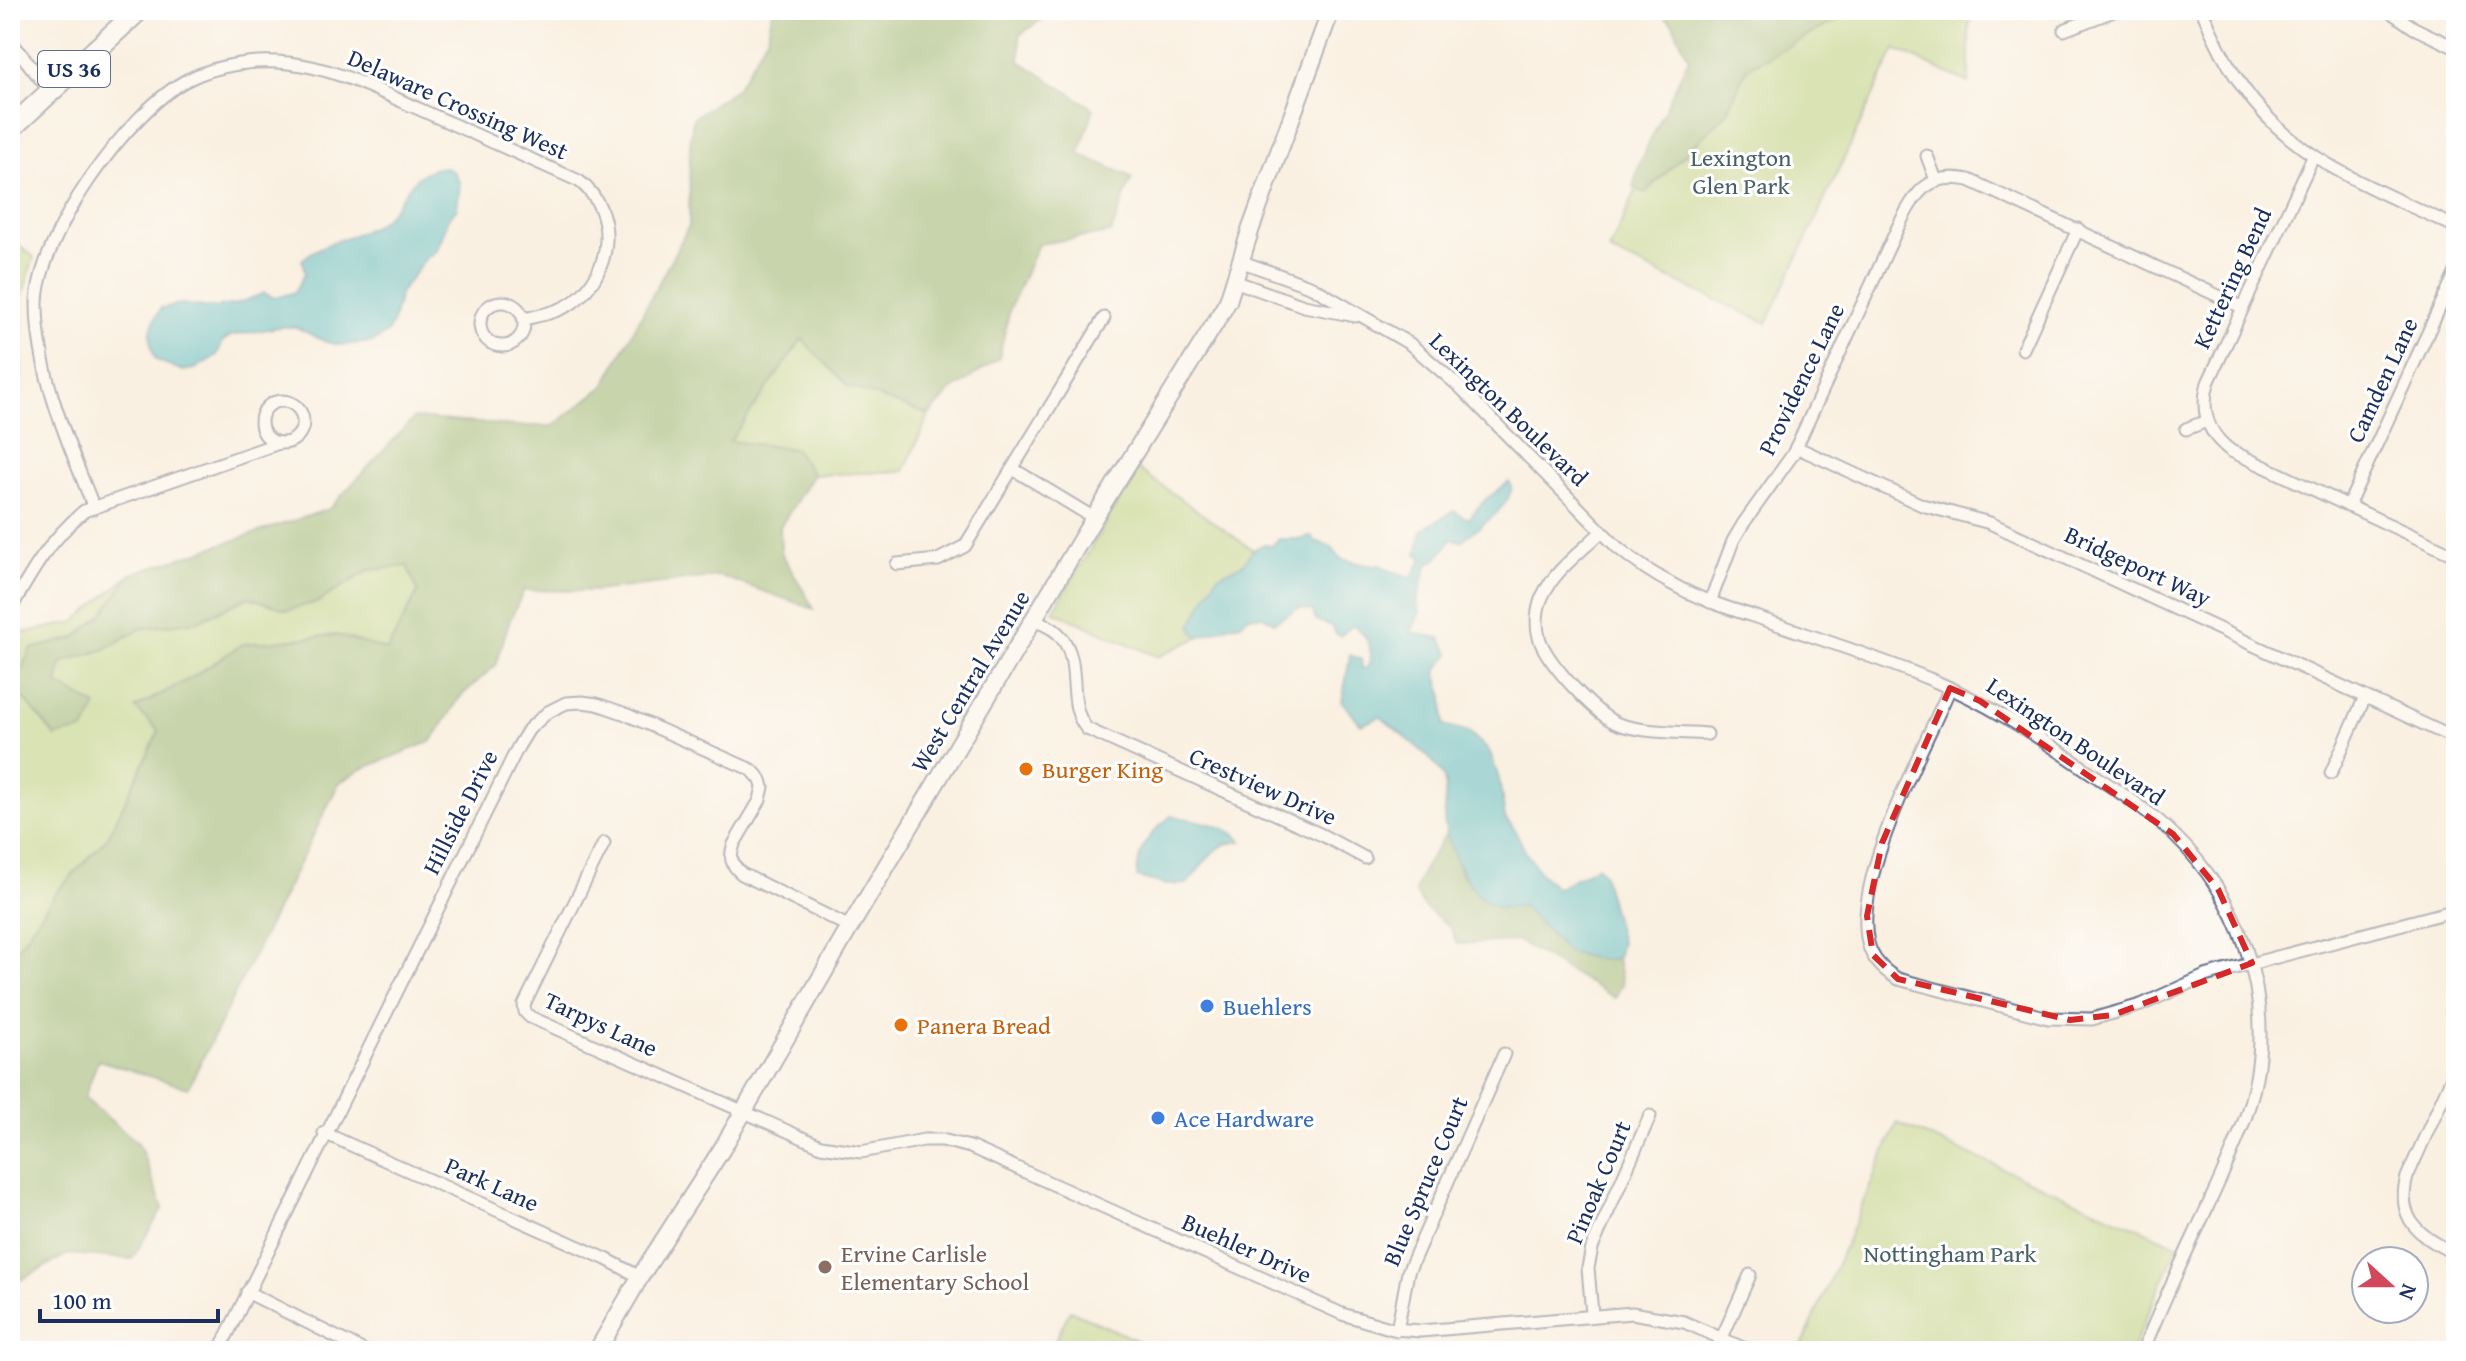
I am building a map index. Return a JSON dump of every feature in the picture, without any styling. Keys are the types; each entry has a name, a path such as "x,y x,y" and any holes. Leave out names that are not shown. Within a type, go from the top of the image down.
{"highway":[{"name":"US 36","path":"10,129 139,10"}],"main road":[{"name":"West Central Avenue","path":"597,1351 743,1112 1094,518 1228,301 1331,10"}],"street":[{"path":"2064,30 2116,10"},
{"path":"2202,10 2215,43 2237,83 2271,123 2313,157 2456,227"},
{"path":"2388,10 2414,28 2456,48"},
{"path":"10,40 50,91"},
{"name":"Delaware Crossing West","path":"94,508 54,404 41,356 39,282 62,225 106,157 159,97 189,78 256,62 288,63 340,74 579,181 592,191 601,205 605,221 604,249 596,276 574,302 554,312 524,319"},
{"path":"1927,156 1936,180 1951,177 1969,180 2242,307"},
{"name":"Kettering Bend","path":"2207,421 2204,408 2208,383 2313,157"},
{"name":"Providence Lane","path":"1710,602 1743,524 1796,447 1911,202 1920,189 1936,180"},
{"path":"2023,349 2078,229"},
{"name":"Lexington Boulevard","path":"1240,261 1312,287 1400,337 1431,360 1601,532 1645,569 1710,602 1887,663 1980,701 2021,725 2173,834 2194,855 2234,918 2252,963 2260,1026 2256,1076 2242,1129 2143,1351"},
{"name":"Camden Lane","path":"2348,506 2456,272"},
{"name":"Lexington Boulevard","path":"1234,281 1304,306 1365,318"},
{"path":"897,564 938,560 957,552 973,535 1104,318"},
{"path":"2186,429 2207,421 2220,443 2231,451 2456,556"},
{"path":"10,610 43,554 61,530 84,511 279,443"},
{"name":"Bridgeport Way","path":"1796,447 1922,505 1990,523 2456,739"},
{"path":"1013,469 1094,518"},
{"path":"1601,532 1560,572 1543,594 1538,614 1542,645 1567,678 1603,716 1613,722 1634,728 1707,734"},
{"name":"Crestview Drive","path":"1034,620 1055,631 1068,646 1078,714 1087,729 1322,835 1365,858"},
{"path":"1950,688 1896,807 1876,861 1866,930 1873,955 1881,966 1892,976 1911,985 2004,1008 2070,1020 2116,1014 2193,980 2456,910"},
{"path":"2331,773 2365,697"},
{"name":"Hillside Drive","path":"219,1351 324,1133 518,747 529,729 556,707 582,702 597,704 752,770 761,780 761,796 734,844 731,852 733,864 742,874 850,927"},
{"name":"Tarpys Lane","path":"604,843 524,1005 525,1012 530,1017 743,1112"},
{"name":"Blue Spruce Court","path":"1397,1330 1408,1272 1504,1054"},
{"path":"2456,1068 2407,1177 2404,1197 2409,1217 2417,1231 2456,1254"},
{"name":"Buehler Drive","path":"743,1112 834,1150 867,1152 924,1140 942,1140 970,1147 1342,1314 1397,1330 1448,1330 1618,1312 1684,1322 1750,1351"},
{"name":"Pinoak Court","path":"1592,1314 1588,1268 1592,1248 1650,1116"},
{"name":"Park Lane","path":"324,1133 640,1277"},
{"path":"1716,1351 1750,1275"},
{"path":"247,1292 364,1351"}],"highlighted area":[{"path":"1950,688 1980,701 2173,834 2218,889 2252,963 2113,1015 2070,1020 1898,979 1873,955 1867,916 1882,843"}],"green space":[{"path":"773,10 1054,10 1020,35 1020,61 1094,109 1079,154 1132,177 1111,233 1038,244 1010,308 999,358 950,392 929,415 847,386 802,339 730,441 795,449 813,475 780,527 781,552 814,609 720,576 595,591 524,590 509,622 496,665 461,696 432,741 362,769 339,783 188,1088 98,1060 84,1098 139,1144 163,1208 132,1259 68,1254 10,1286 10,959 56,893 108,837 159,731 135,708 191,678 243,644 337,635 387,650 418,592 407,566 369,570 318,602 287,610 249,597 198,621 140,629 103,650 62,662 57,684 97,706 84,730 55,736 13,685 31,649 75,638 103,614 131,574 329,509 414,418 553,426 604,386 689,226 693,118 737,88 767,37"},
{"name":"Lexington Glen Park","path":"1657,10 1973,10 1969,27 1969,83 1895,49 1767,323 1609,251 1673,107 1689,58 1673,24"},
{"path":"1657,10 1834,10 1845,16 1747,68 1727,113 1645,193 1633,187 1641,160 1689,58 1673,24"},
{"path":"10,239 34,257 22,298 21,379 10,392"},
{"path":"803,338 847,386 929,415 904,471 813,475 795,449 729,441"},
{"path":"1138,469 1253,550 1243,564 1228,573 1195,634 1201,636 1158,657 1053,611"},
{"path":"407,566 418,592 387,651 336,635 243,644 191,678 136,708 159,731 108,837 56,893 10,959 10,769 21,754 10,734 10,649 23,633 75,622 131,574 103,614 75,638 31,649 14,685 55,736 57,684 62,662 103,650 140,629 198,621 249,597 287,610 318,602 369,570"},
{"path":"1447,832 1461,874 1498,908 1523,906 1569,953 1599,959 1617,958 1622,984 1615,998 1517,941 1457,944 1450,927 1424,907 1415,891 1423,870"},
{"name":"Nottingham Park","path":"1897,1123 2178,1245 2132,1351 1800,1351"},
{"path":"1070,1310 1160,1351 1050,1351"}],"water":[{"path":"444,167 454,172 460,184 457,208 449,218 437,250 426,258 400,293 387,333 373,342 341,345 326,342 296,327 279,327 231,336 223,341 217,355 195,369 183,371 156,360 151,333 161,308 181,304 212,308 237,304 264,293 275,298 295,292 305,273 302,260 321,248 371,228 389,214 422,174"},
{"path":"1509,482 1512,486 1510,494 1499,510 1461,541 1452,539 1437,559 1427,565 1417,603 1420,612 1411,633 1440,638 1450,654 1436,671 1443,694 1444,725 1469,732 1490,752 1499,779 1505,818 1544,877 1557,888 1597,866 1603,873 1621,942 1617,958 1599,959 1569,953 1523,906 1499,908 1478,895 1461,870 1449,842 1444,817 1445,784 1442,774 1423,752 1380,716 1361,724 1342,702 1350,655 1361,659 1362,668 1367,668 1370,656 1369,644 1353,625 1340,636 1331,626 1315,620 1313,611 1299,608 1274,622 1263,616 1247,616 1241,624 1201,636 1195,634 1191,626 1217,576 1243,564 1253,550 1264,544 1272,546 1278,539 1311,536 1315,541 1330,546 1341,559 1380,565 1412,577 1423,558 1417,554 1422,530 1454,511 1468,519 1485,500"},
{"path":"1171,816 1218,826 1242,841 1226,844 1213,852 1187,884 1167,885 1137,877 1146,842"}],"place":[{"name":"Burger King","path":"1026,769"},
{"name":"Buehlers","path":"1207,1006"},
{"name":"Panera Bread","path":"901,1025"},
{"name":"Ace Hardware","path":"1158,1118"},
{"name":"Ervine Carlisle Elementary School","path":"825,1267"}]}
